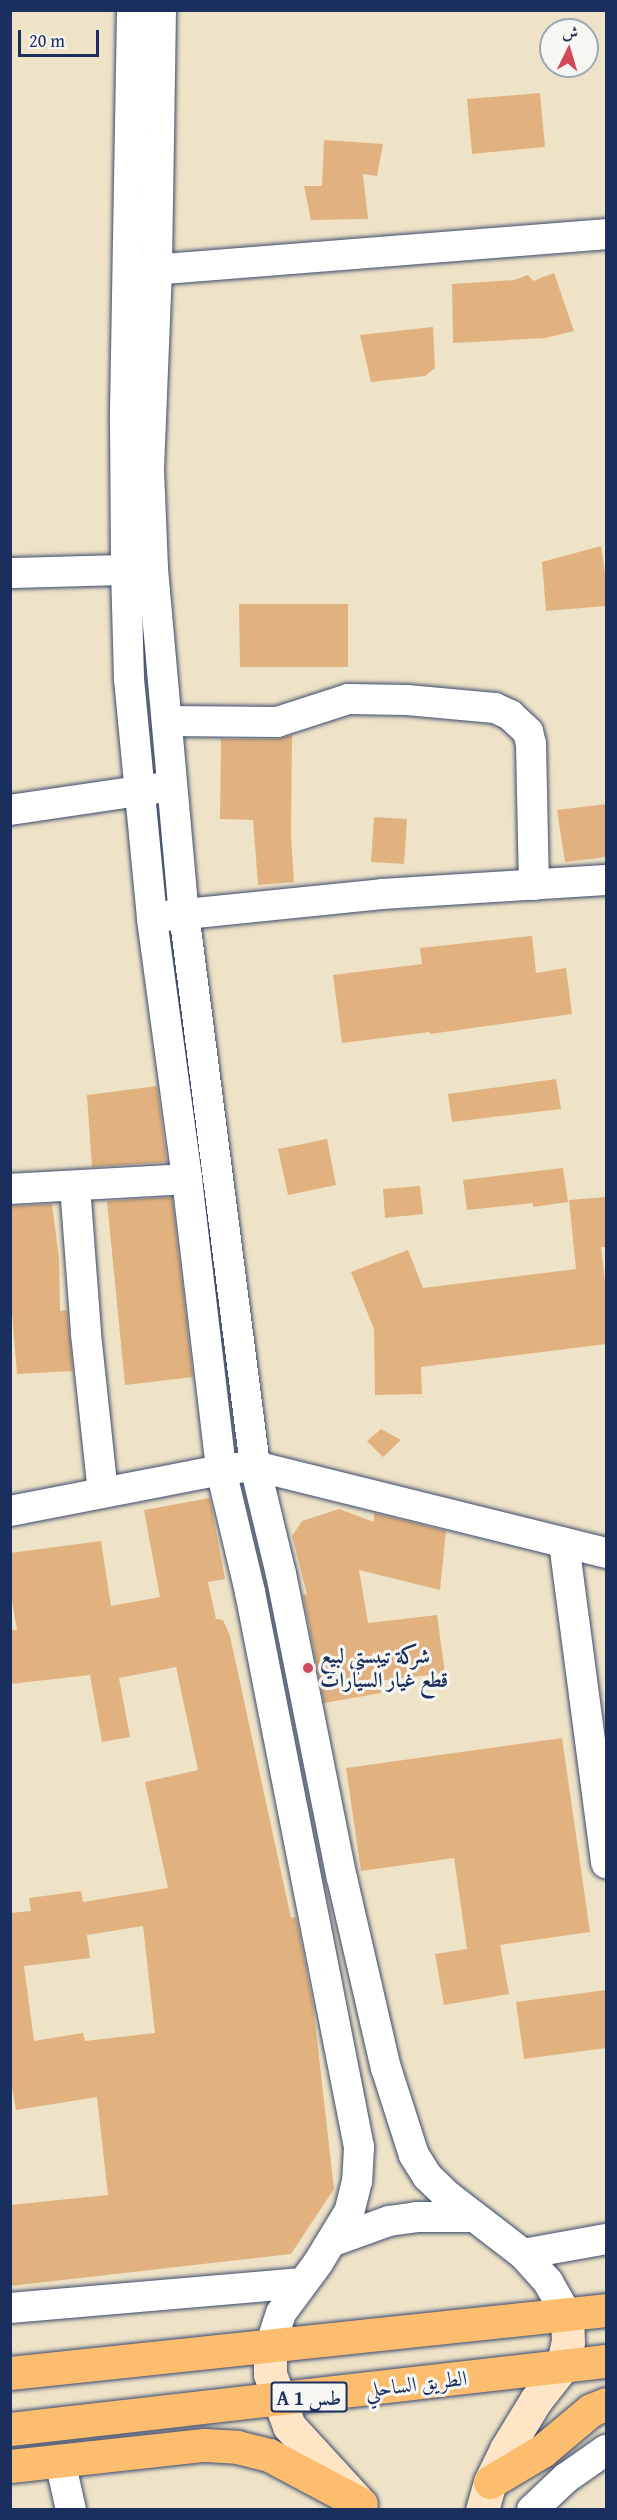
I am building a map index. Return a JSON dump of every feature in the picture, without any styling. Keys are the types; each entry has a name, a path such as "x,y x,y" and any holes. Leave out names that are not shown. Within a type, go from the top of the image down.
{"highway":[{"path":"10,2373 606,2310"},
{"name":"الطريق الساحلي","path":"10,2429 278,2401 606,2361"},
{"path":"486,2496 580,2417 606,2404"},
{"path":"10,2466 204,2445 237,2447 269,2455 363,2507"}],"street":[{"path":"132,10 153,569 184,913 255,1466 281,1574 342,1878 386,2068 414,2155 427,2176 474,2217 523,2254 548,2282 567,2315 568,2342 562,2367 519,2427 486,2496"},
{"path":"161,10 143,270 125,419 129,679 152,919 221,1470 250,1592 359,2147 357,2181 349,2212 331,2242 281,2313 270,2347 270,2374 289,2426 363,2507"},
{"path":"143,270 606,234"},
{"path":"10,573 126,570"},
{"path":"168,721 277,722 348,699 407,700 495,708 510,715 528,732 531,744 534,885"},
{"path":"10,810 138,789 173,788"},
{"path":"152,919 184,913 382,894 606,880"},
{"path":"10,1189 186,1179"},
{"path":"75,1186 86,1334 103,1492"},
{"path":"10,1510 221,1470 255,1466 606,1553"},
{"path":"564,1543 606,1863"},
{"path":"331,2242 389,2221 417,2217 474,2217"},
{"path":"523,2254 606,2239"},
{"path":"10,2308 302,2283"},
{"path":"532,2510 566,2478 606,2450"},
{"path":"60,2461 71,2510"}],"building":[{"path":"540,93 545,147 472,154 467,99"},
{"path":"324,140 383,144 377,176 363,174 368,219 311,220 304,186 322,186"},
{"path":"554,273 574,331 545,338 453,343 452,284 514,280 528,275 533,281"},
{"path":"433,327 435,368 425,376 371,382 360,335"},
{"path":"601,546 606,580 606,606 546,611 542,562"},
{"path":"239,604 348,604 348,667 240,667"},
{"path":"292,735 291,835 294,882 258,885 253,820 220,819 221,739 277,739"},
{"path":"606,804 606,857 565,862 557,810"},
{"path":"374,817 407,819 404,864 371,862"},
{"path":"532,936 536,973 566,968 572,1014 430,1034 430,1032 342,1043 333,975 422,964 420,948"},
{"path":"556,1079 561,1109 452,1122 448,1094"},
{"path":"157,1086 167,1162 92,1167 87,1095"},
{"path":"327,1139 336,1185 288,1195 278,1149"},
{"path":"563,1168 568,1202 533,1207 533,1203 467,1210 463,1180"},
{"path":"420,1186 423,1214 385,1218 383,1189"},
{"path":"172,1197 193,1377 125,1385 107,1201"},
{"path":"606,1197 606,1247 601,1247 606,1289 606,1344 421,1367 422,1394 375,1395 374,1329 351,1272 408,1250 423,1288 576,1269 569,1200"},
{"path":"52,1204 59,1259 60,1311 67,1310 73,1371 17,1374 10,1288 10,1206"},
{"path":"381,1429 401,1440 383,1457 367,1441"},
{"path":"210,1498 225,1579 208,1582 216,1619 223,1620 230,1636 291,1918 296,1917 313,2004 334,2189 291,2254 10,2286 10,2205 108,2195 97,2097 16,2110 10,2076 10,1913 31,1911 29,1898 81,1891 83,1902 168,1888 145,1782 198,1770 176,1667 119,1678 130,1737 102,1742 90,1675 10,1684 10,1630 17,1630 10,1589 10,1553 101,1541 111,1606 160,1597 144,1510","holes":["143,1926 155,2033 85,2041 83,2033 34,2041 24,1966 90,1958 87,1935"]},
{"path":"339,1509 374,1522 374,1513 446,1531 440,1590 359,1570 368,1623 437,1615 445,1673 379,1681 381,1693 324,1703 303,1595 307,1594 292,1536 302,1521"},
{"path":"562,1738 590,1932 500,1945 509,1994 444,2005 435,1954 467,1949 454,1858 361,1871 346,1768"},
{"path":"606,1990 606,2048 524,2059 516,2002"}],"place":[{"name":"شركة تيبستي لبيع قطع غيار السيارات","path":"308,1668"}]}
